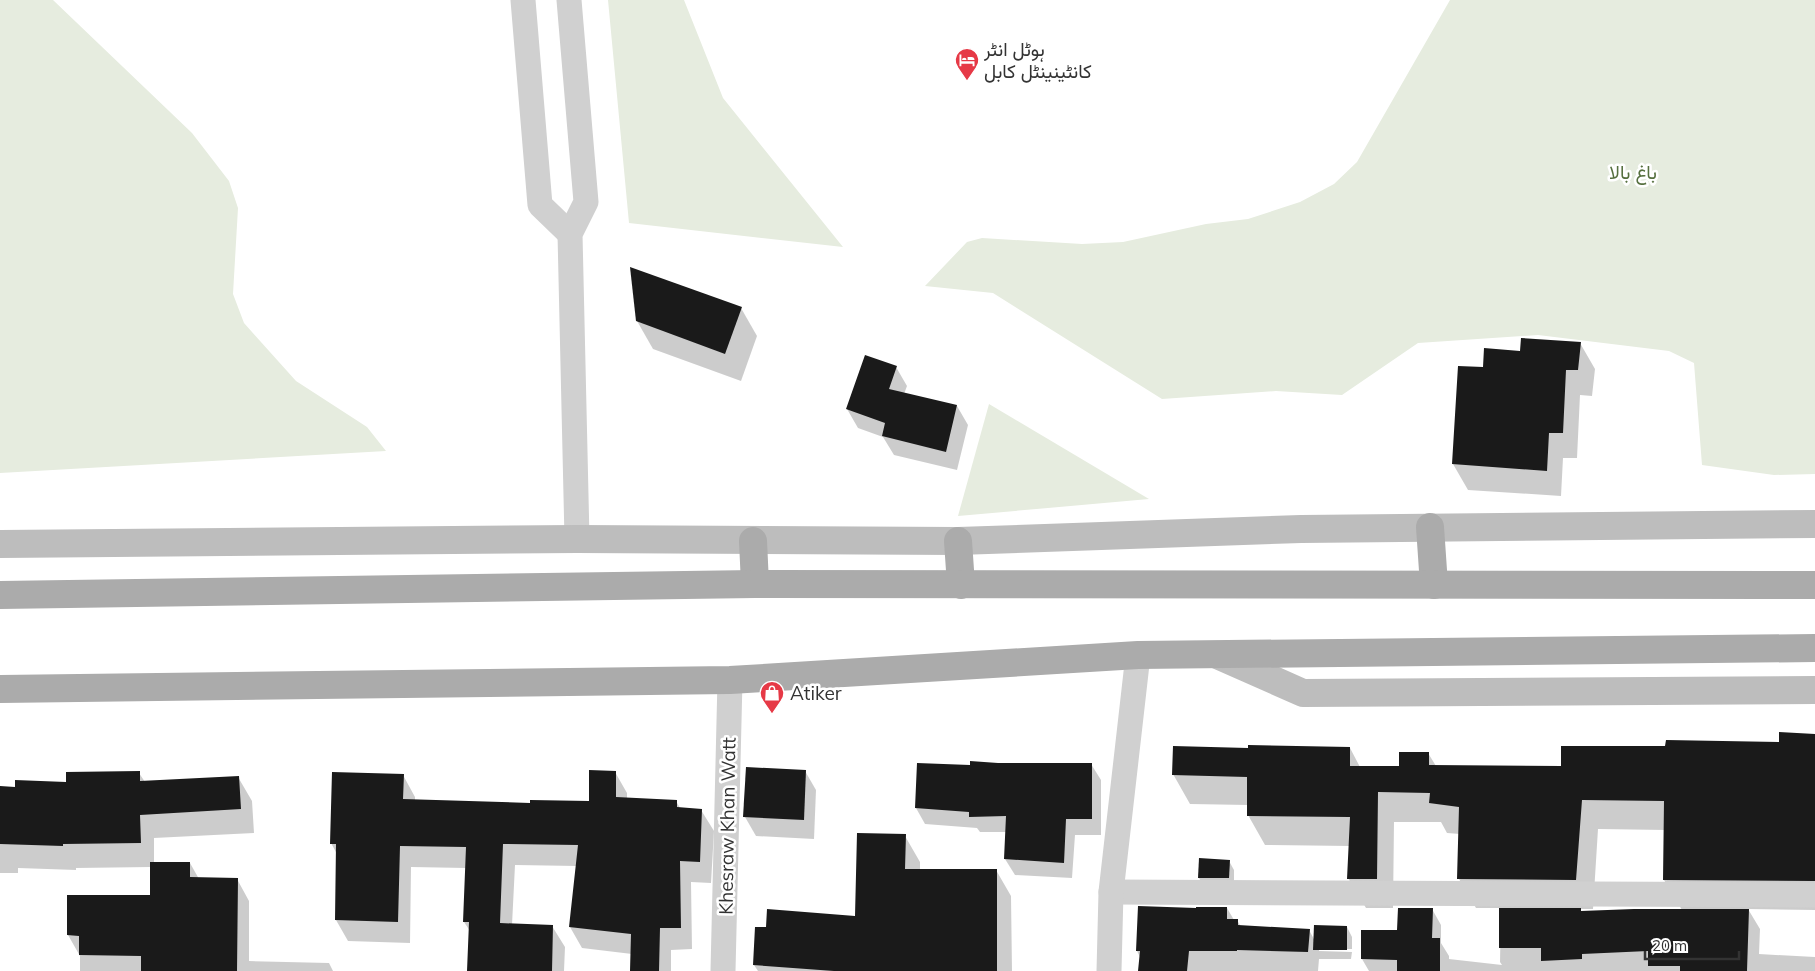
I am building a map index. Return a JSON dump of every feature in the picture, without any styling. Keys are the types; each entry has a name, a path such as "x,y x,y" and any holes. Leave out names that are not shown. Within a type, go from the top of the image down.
{"main road":[{"path":"1430,528 1434,585"},
{"path":"958,540 961,585"},
{"path":"753,541 754,584"},
{"path":"0,595 754,584 1815,585"},
{"path":"0,689 730,680 1138,655 1815,648"}],"street":[{"path":"523,0 540,205 570,234"},
{"path":"569,0 586,202 570,234 577,539"},
{"path":"0,544 577,539 753,541 958,540 1203,531 1815,524"},
{"path":"1109,971 1111,892 1138,655"},
{"path":"1217,655 1303,693 1815,690"},
{"name":"Khesraw Khan Watt","path":"723,971 730,680"},
{"path":"1111,892 1815,895"}],"green space":[{"path":"0,0 53,0 192,133 229,181 238,208 233,294 244,323 296,381 367,427 386,451 0,473"},
{"path":"608,0 684,0 723,98 843,247 629,223"},
{"name":"باغ بالا","path":"1450,0 1815,0 1815,474 1774,475 1702,465 1694,363 1669,351 1538,335 1418,343 1342,395 1276,391 1162,399 993,293 925,286 967,242 982,238 1082,244 1123,242 1206,224 1248,219 1300,202 1334,184 1357,162"},
{"path":"989,404 1149,499 958,516"}],"building":[{"path":"630,267 742,307 725,354 636,321"},
{"path":"1521,338 1581,342 1578,370 1566,370 1563,433 1549,433 1547,471 1452,464 1458,366 1483,367 1484,348 1520,351"},
{"path":"865,355 897,366 889,389 957,405 946,452 882,436 885,423 846,409"},
{"path":"1779,732 1815,734 1815,881 1663,880 1664,801 1582,800 1576,880 1457,879 1459,807 1429,803 1430,793 1378,792 1377,879 1347,879 1350,817 1247,816 1247,777 1172,775 1173,746 1248,748 1248,745 1350,747 1350,766 1399,766 1399,752 1429,752 1429,765 1561,766 1561,746 1665,746 1666,740 1779,742"},
{"path":"970,761 998,763 1092,763 1092,819 1066,819 1064,863 1004,859 1006,816 969,817 969,812 915,808 917,763 970,765"},
{"path":"746,767 806,770 804,820 743,817"},
{"path":"589,770 616,771 616,797 677,800 677,807 702,809 700,862 680,861 681,928 660,928 659,971 630,971 631,934 569,927 578,845 503,844 500,923 553,925 552,971 467,971 469,922 463,922 466,847 400,846 398,922 335,920 336,844 330,844 332,772 404,774 403,799 530,803 530,800 589,801"},
{"path":"140,771 140,781 239,776 241,809 140,815 141,843 63,844 63,846 0,844 0,786 15,787 15,780 66,782 66,772"},
{"path":"857,833 906,834 905,869 997,869 997,971 834,971 753,965 755,927 766,927 767,909 855,916"},
{"path":"1199,858 1230,860 1229,878 1198,878"},
{"path":"150,862 190,862 190,877 238,878 237,971 141,971 141,956 79,955 79,936 67,935 67,895 150,895"},
{"path":"1138,906 1227,907 1227,919 1238,919 1238,925 1310,929 1308,952 1189,951 1187,971 1138,971 1140,951 1136,951"},
{"path":"1398,908 1433,908 1432,938 1440,938 1440,971 1397,971 1397,960 1361,959 1361,930 1397,930"},
{"path":"1499,908 1581,908 1581,911 1749,909 1747,971 1680,971 1680,966 1648,966 1648,951 1582,954 1582,959 1541,961 1541,948 1499,948"},
{"path":"1314,925 1347,926 1347,950 1313,950"}],"place":[{"name":"ہوٹل انٹر کانٹینینٹل کابل","path":"967,81"},
{"name":"Atiker","path":"772,714"}]}
